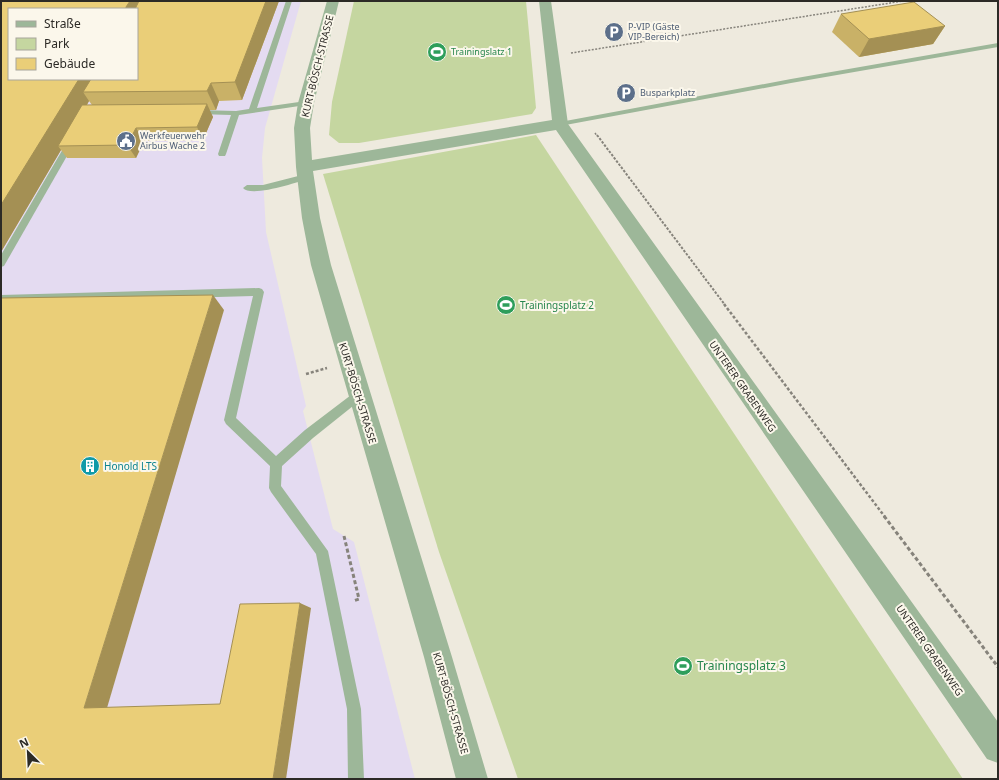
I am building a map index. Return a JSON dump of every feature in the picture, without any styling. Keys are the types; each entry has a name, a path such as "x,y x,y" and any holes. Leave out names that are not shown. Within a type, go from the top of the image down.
{"street":[{"name":"KURT-BÖSCH-STRASSE","path":"333,1 306,103 302,128 305,172 311,218 321,265 438,657 472,779"},
{"name":"UNTERER GRABENWEG","path":"545,1 560,124 578,152 998,748"},
{"path":"305,172 560,124"}],"lane":[{"path":"252,111 289,1"},
{"path":"560,124 783,82 998,45"},
{"path":"186,112 252,111 306,103"},
{"path":"222,154 236,112"},
{"path":"1,263 76,132"},
{"path":"247,188 263,188 305,172"},
{"path":"1,299 259,292 230,420 276,464 276,488 322,551 354,709 356,779"},
{"path":"276,464 309,434 359,395"}],"path":[{"path":"552,56 903,1"},
{"path":"583,119 998,667"},
{"path":"334,608 359,598 344,536"}],"shaded area":[{"path":"1,1 301,1 265,128 262,158 266,232 306,406 303,411 333,529 354,542 415,779 1,779"}],"green space":[{"name":"Trainingslatz 1","path":"354,1 526,1 536,108 532,114 359,143 339,143 329,135 332,102"},
{"path":"536,135 963,779 518,779 439,552 323,174"}],"building":[{"path":"1,1 130,1 126,8 8,8 8,80 78,80 1,205"},
{"path":"139,1 266,1 235,82 211,83 207,91 83,92 90,80 138,80 138,8 136,8"},
{"path":"914,2 945,26 869,39 841,14"},
{"path":"207,104 197,127 136,128 127,145 58,146 82,105"},
{"name":"Honold LTS","path":"213,295 84,708 220,704 240,604 300,603 273,779 1,779 1,298"}],"place":[{"name":"P-VIP (Gäste VIP-Bereich)","path":"614,32"},
{"name":"Trainingslatz 1","path":"437,52"},
{"name":"Busparkplatz","path":"626,93"},
{"name":"Werkfeuerwehr Airbus Wache 2","path":"126,141"},
{"name":"Trainingsplatz 2","path":"506,305"},
{"name":"Honold LTS","path":"90,466"},
{"name":"Trainingsplatz 3","path":"683,666"}]}
